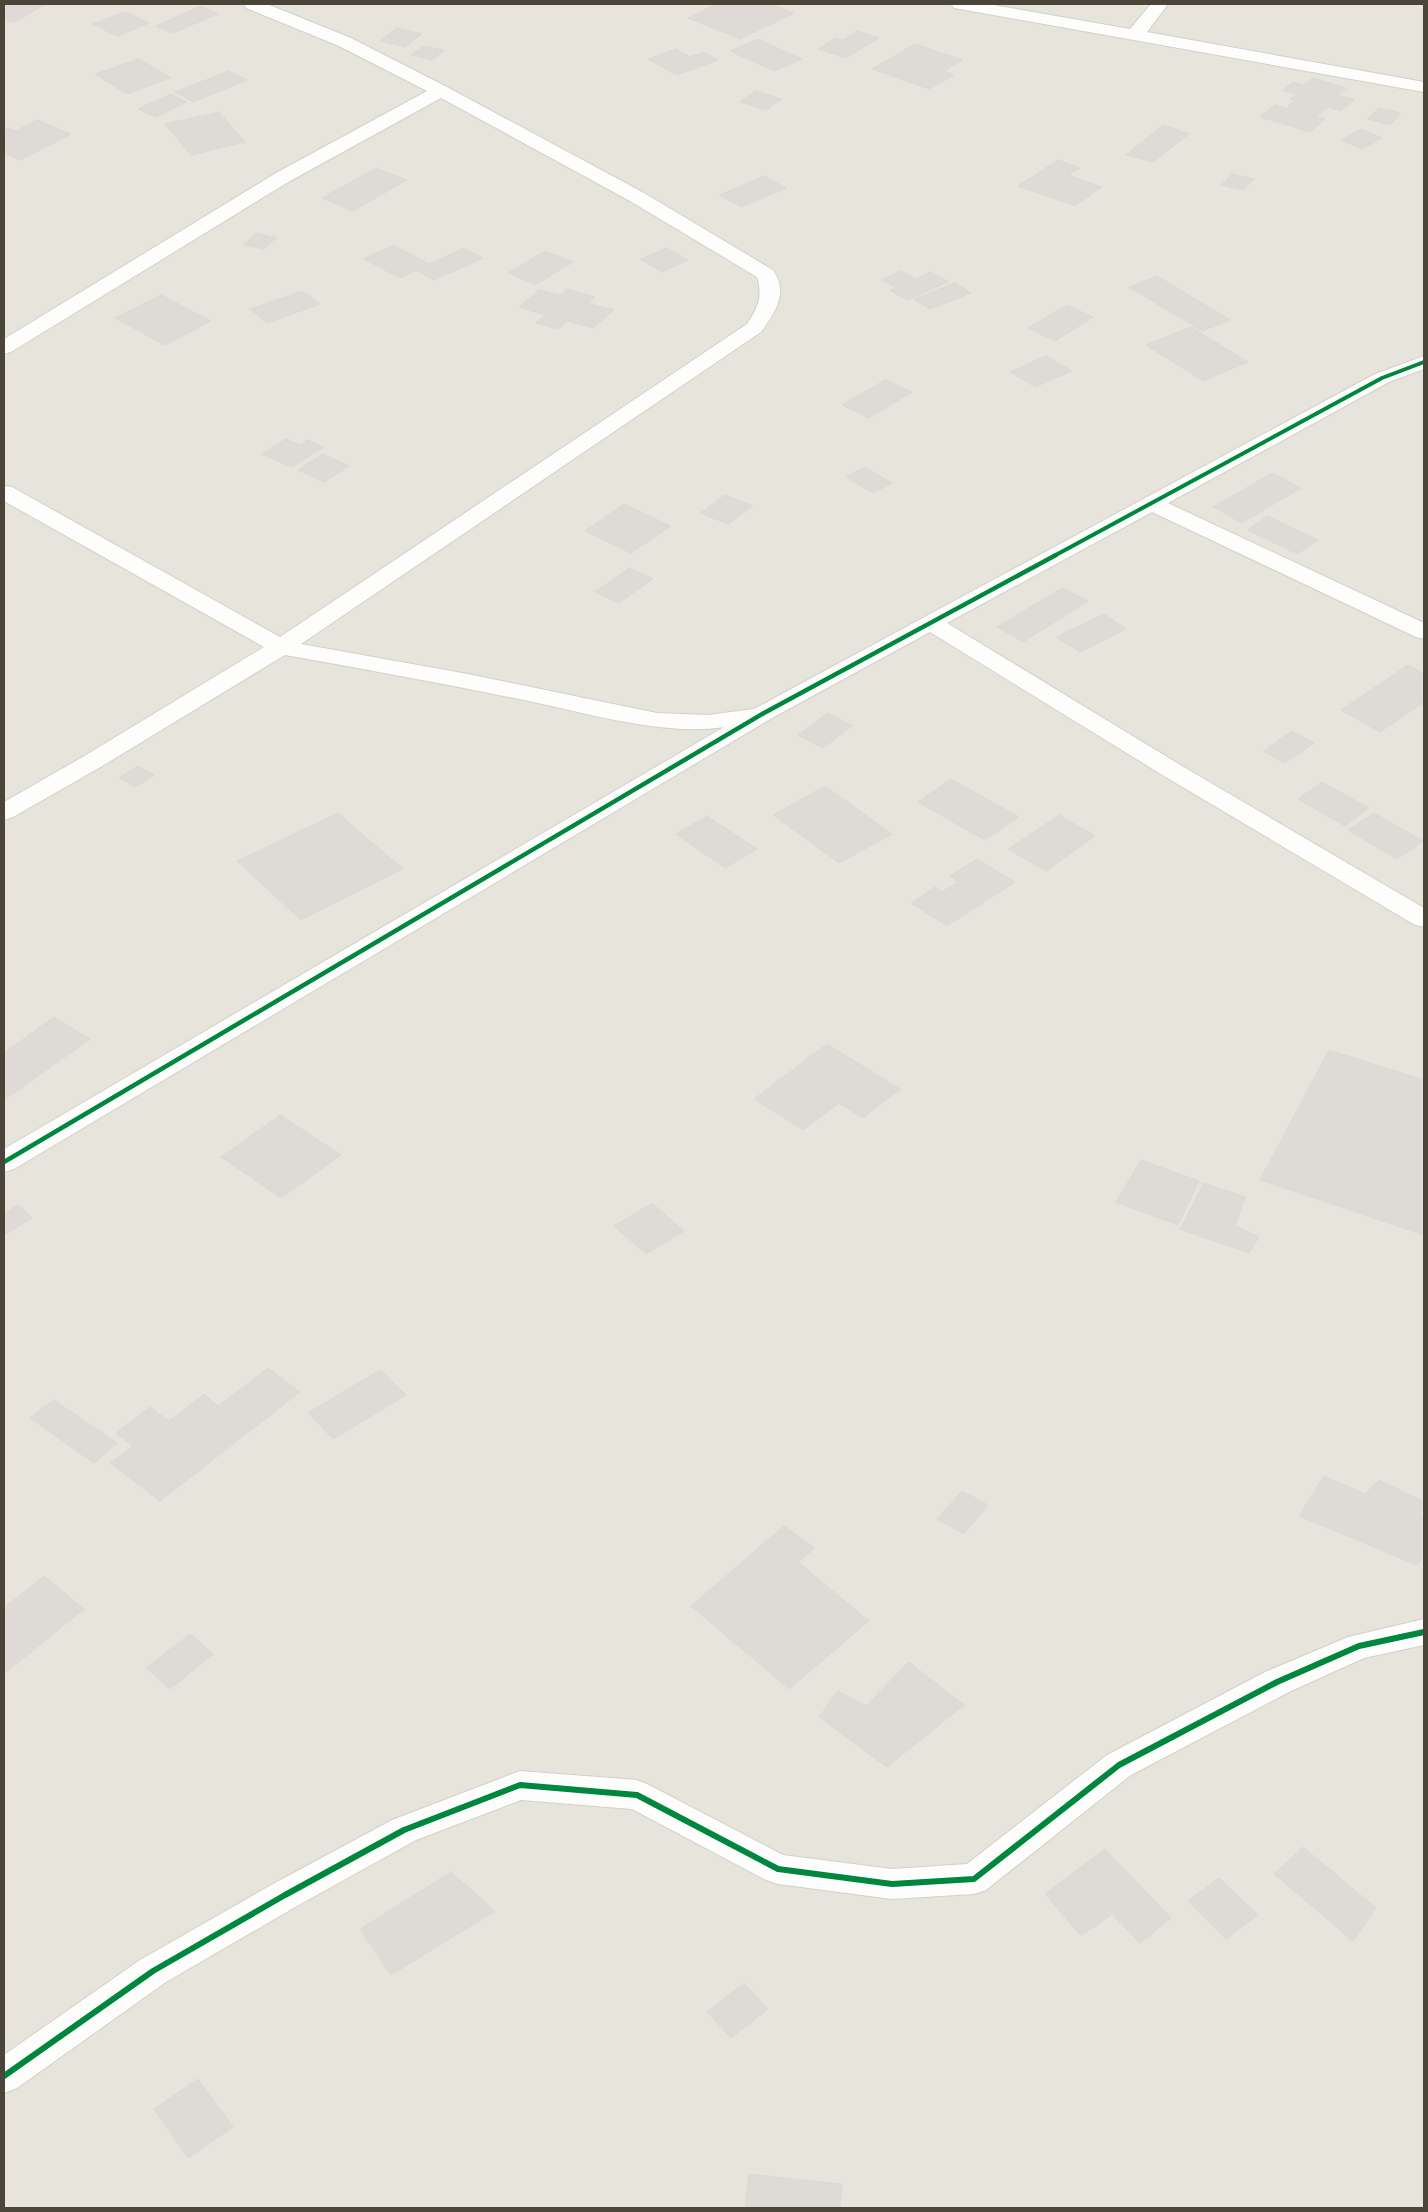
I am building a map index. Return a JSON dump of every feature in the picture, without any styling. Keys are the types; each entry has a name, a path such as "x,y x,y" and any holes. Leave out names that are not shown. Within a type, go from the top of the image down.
{"street":[{"path":"4,812 95,760 281,647 754,328 770,304 772,290 766,274 637,197 441,91 345,42 252,4"},
{"path":"960,4 1424,87"},
{"path":"1135,35 1160,4"},
{"path":"4,348 283,177 441,91"},
{"path":"4,1162 764,713 930,622 1153,504 1382,378 1424,362"},
{"path":"4,492 281,647 468,680 657,720 708,722 764,713"},
{"path":"1153,504 1424,632"},
{"path":"930,622 1182,776 1424,919"},
{"path":"4,2076 152,1971 285,1895 404,1830 520,1785 637,1795 778,1869 892,1884 974,1879 1119,1765 1187,1731 1277,1682 1340,1654 1359,1646 1424,1632"}],"shaded area":[{"path":"4,4 1424,4 1424,2208 4,2208"}],"building":[{"path":"4,4 46,4 14,22 4,19"},
{"path":"717,4 772,4 794,13 740,39 688,18"},
{"path":"201,6 218,14 173,33 156,26"},
{"path":"125,12 149,23 117,36 93,24"},
{"path":"397,28 422,34 405,47 380,41"},
{"path":"857,31 879,38 846,58 818,49 836,38 843,40"},
{"path":"758,39 802,59 774,71 730,51"},
{"path":"915,44 962,60 944,71 954,75 929,89 872,69"},
{"path":"424,46 444,50 432,60 411,55"},
{"path":"676,49 690,57 704,52 718,60 677,75 648,59"},
{"path":"139,59 171,78 127,94 95,74"},
{"path":"229,71 247,80 193,102 175,92"},
{"path":"1313,78 1346,88 1337,95 1354,100 1340,111 1328,107 1317,116 1288,107 1295,101 1290,99 1297,94 1283,90 1293,82 1304,85"},
{"path":"756,91 782,99 766,110 740,102"},
{"path":"171,94 187,102 155,117 138,109"},
{"path":"1275,105 1325,119 1310,132 1260,117"},
{"path":"1379,108 1401,113 1390,125 1367,119"},
{"path":"219,112 245,142 191,155 165,124"},
{"path":"37,120 71,134 20,160 4,153 4,130 8,128 16,131"},
{"path":"1163,125 1189,134 1153,162 1126,155"},
{"path":"1361,129 1382,138 1362,149 1341,140"},
{"path":"1058,160 1080,168 1068,175 1102,187 1075,206 1018,186"},
{"path":"376,168 407,180 353,211 322,198"},
{"path":"1232,174 1254,179 1243,190 1221,185"},
{"path":"764,176 786,188 741,207 719,195"},
{"path":"257,233 276,238 264,249 243,245"},
{"path":"393,245 429,264 400,278 364,259"},
{"path":"464,248 483,258 434,280 416,270"},
{"path":"667,248 688,260 662,272 640,259"},
{"path":"545,251 573,262 535,285 508,273"},
{"path":"901,271 914,278 895,287 882,280"},
{"path":"931,272 948,282 907,300 890,290"},
{"path":"1157,276 1230,320 1202,331 1129,287"},
{"path":"955,283 971,293 930,309 914,299"},
{"path":"568,289 595,297 588,303 614,310 593,328 567,321 558,329 536,323 545,315 519,307 539,290 560,295"},
{"path":"302,291 320,304 267,323 250,309"},
{"path":"161,295 211,321 165,345 115,318"},
{"path":"1067,305 1093,317 1055,341 1028,328"},
{"path":"1191,327 1248,362 1203,381 1146,345"},
{"path":"1046,356 1072,371 1035,387 1010,372"},
{"path":"885,380 912,392 869,418 842,405"},
{"path":"286,439 300,445 308,440 324,447 292,467 262,454"},
{"path":"323,454 349,466 324,482 298,470"},
{"path":"865,467 892,483 873,493 846,477"},
{"path":"1272,473 1301,488 1242,523 1213,507"},
{"path":"725,495 753,506 728,524 700,513"},
{"path":"624,504 671,526 631,553 585,531"},
{"path":"1267,516 1318,540 1297,554 1248,530"},
{"path":"629,568 653,579 619,603 595,592"},
{"path":"1062,588 1088,601 1023,642 997,627"},
{"path":"1104,614 1126,629 1080,652 1056,637"},
{"path":"1408,665 1424,674 1424,702 1380,732 1341,710"},
{"path":"828,713 852,726 823,748 798,735"},
{"path":"1292,731 1314,743 1285,763 1263,751"},
{"path":"138,766 154,775 136,787 119,778"},
{"path":"951,779 1019,817 985,840 918,802"},
{"path":"1322,782 1369,808 1345,826 1298,799"},
{"path":"825,786 892,834 839,863 773,815"},
{"path":"338,813 403,869 301,920 237,861"},
{"path":"1374,813 1423,841 1397,859 1348,830"},
{"path":"1059,815 1095,836 1046,871 1008,849"},
{"path":"707,816 757,849 725,868 676,834"},
{"path":"977,859 1015,882 947,926 911,903 935,887 942,892 958,882 950,876"},
{"path":"54,1017 90,1039 4,1100 4,1053"},
{"path":"827,1044 900,1089 863,1118 839,1103 803,1130 754,1099"},
{"path":"1329,1050 1424,1080 1424,1235 1260,1180"},
{"path":"280,1115 341,1155 281,1198 221,1157"},
{"path":"1141,1160 1199,1181 1178,1225 1116,1202"},
{"path":"1204,1183 1245,1197 1235,1226 1259,1237 1249,1253 1180,1229"},
{"path":"652,1203 684,1231 646,1254 614,1226"},
{"path":"18,1205 32,1218 4,1235 4,1214"},
{"path":"268,1368 300,1392 160,1501 110,1463 133,1446 116,1433 150,1407 169,1421 204,1394 218,1406"},
{"path":"380,1370 406,1395 333,1439 308,1413"},
{"path":"54,1400 117,1443 94,1463 30,1418"},
{"path":"1324,1476 1365,1494 1379,1480 1424,1502 1420,1515 1424,1516 1424,1555 1417,1565 1299,1516"},
{"path":"962,1491 988,1505 964,1534 937,1519"},
{"path":"784,1526 815,1548 798,1562 869,1621 789,1689 691,1606"},
{"path":"44,1576 84,1609 4,1674 4,1608"},
{"path":"190,1634 213,1654 170,1689 146,1668"},
{"path":"909,1662 964,1705 887,1767 819,1717 838,1691 866,1706"},
{"path":"1303,1847 1376,1908 1353,1941 1274,1874"},
{"path":"1105,1849 1171,1918 1140,1943 1112,1914 1081,1936 1045,1894"},
{"path":"451,1872 495,1911 391,1975 360,1929"},
{"path":"1219,1878 1258,1915 1226,1939 1188,1901"},
{"path":"744,1983 768,2009 731,2038 707,2012"},
{"path":"198,2079 233,2127 188,2158 154,2109"},
{"path":"749,2174 842,2184 840,2208 745,2208"}],"cycle path":[{"path":"4,1162 764,713 1382,378 1424,362"},
{"path":"4,2076 153,1971 285,1895 404,1830 520,1785 637,1795 778,1869 892,1884 974,1879 1119,1765 1187,1731 1277,1682 1359,1646 1424,1632"}]}
